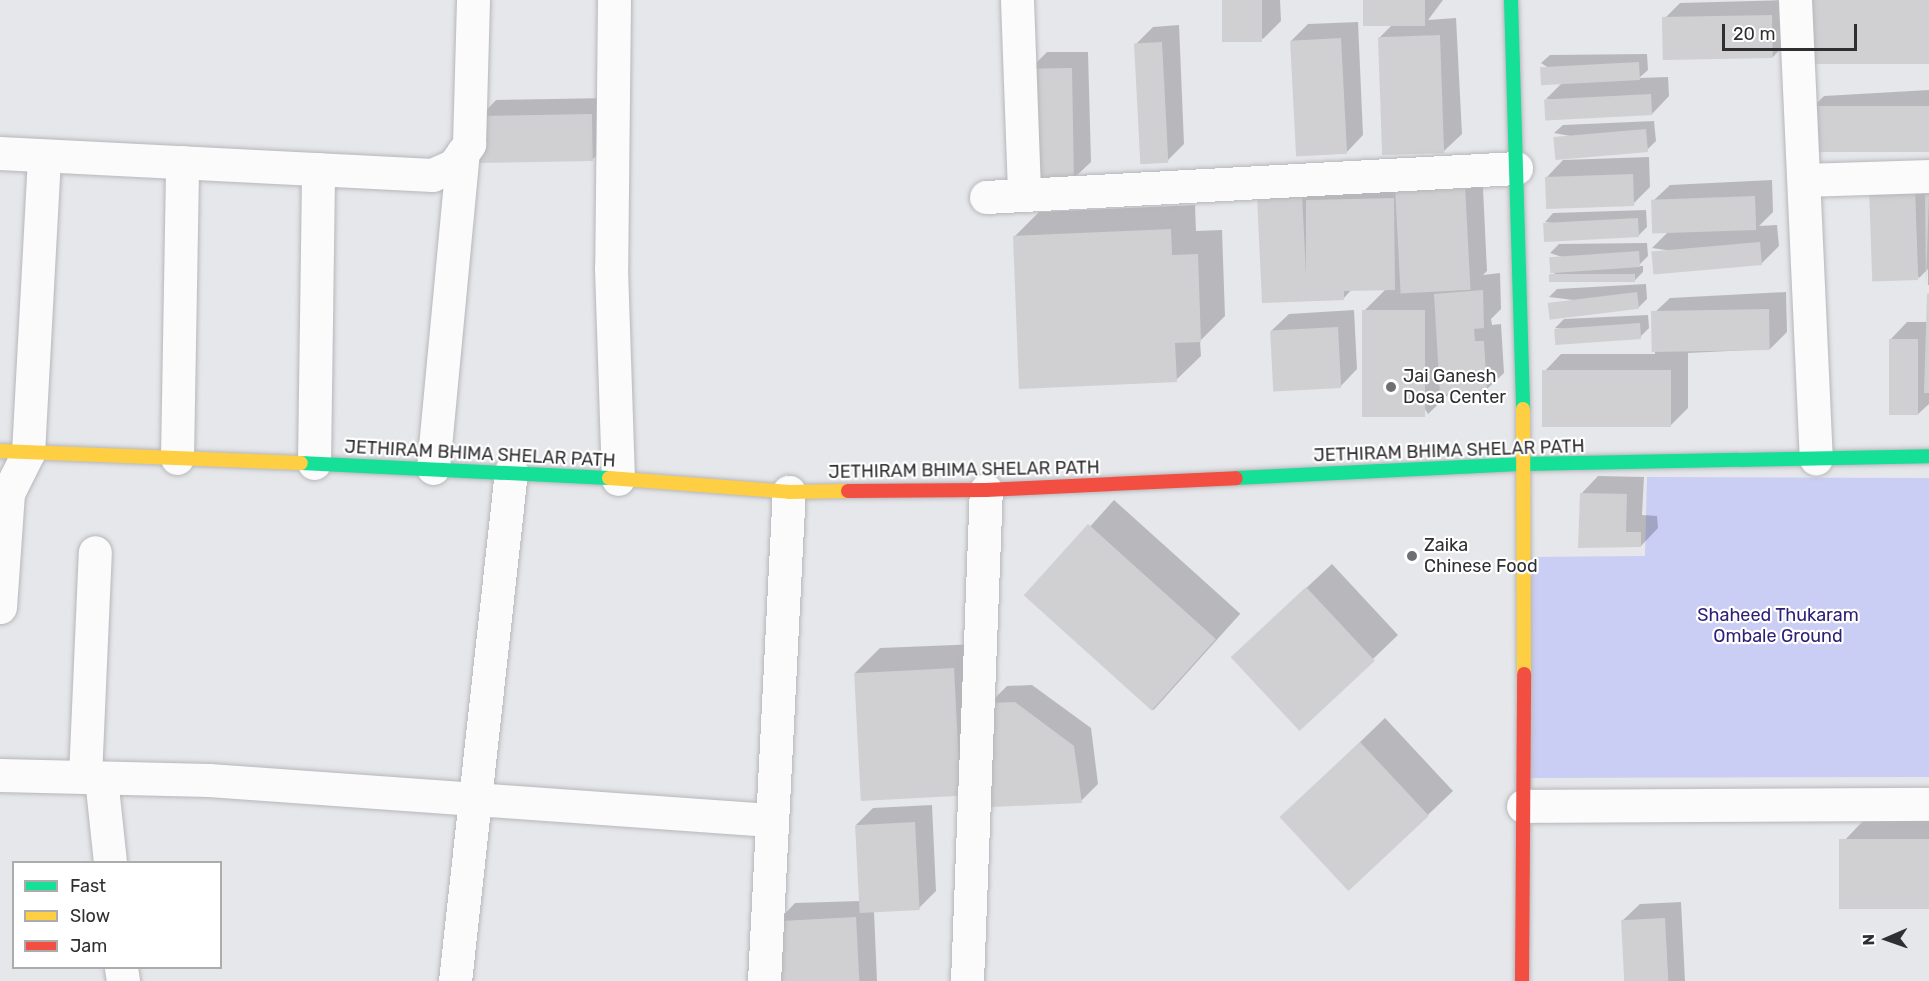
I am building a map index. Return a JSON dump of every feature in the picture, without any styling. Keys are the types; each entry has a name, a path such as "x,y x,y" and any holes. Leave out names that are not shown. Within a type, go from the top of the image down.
{"street":[{"path":"0,153 432,175 454,165 469,144 473,0"},
{"path":"614,0 611,268 618,479"},
{"path":"1017,0 1024,195"},
{"path":"1510,0 1526,464 1522,981"},
{"path":"1795,0 1816,459"},
{"path":"433,468 463,152"},
{"path":"0,607 8,493 44,156"},
{"path":"177,458 182,162"},
{"path":"986,198 1516,168"},
{"path":"314,463 318,169"},
{"path":"1804,180 1929,176"},
{"name":"JETHIRAM BHIMA SHELAR PATH","path":"14,452 511,471 789,492 986,490 1526,464 1929,456"},
{"path":"454,981 511,471"},
{"path":"967,981 986,490"},
{"path":"764,981 770,820 789,492"},
{"path":"95,552 93,777 110,861"},
{"path":"0,775 209,780 770,820"},
{"path":"1523,806 1929,804"}],"green space":[{"name":"Shaheed Thukaram Ombale Ground","path":"1647,477 1929,478 1929,777 1523,778 1527,557 1645,556"}],"building":[{"path":"1222,0 1262,0 1262,42 1222,42"},
{"path":"1363,0 1425,0 1425,26 1363,26"},
{"path":"1811,0 1929,0 1929,64 1811,64"},
{"path":"1772,15 1773,58 1663,60 1662,17"},
{"path":"1440,35 1444,153 1382,155 1378,37"},
{"path":"1341,38 1347,154 1296,157 1290,41"},
{"path":"1162,42 1168,163 1140,164 1134,43"},
{"path":"1639,62 1640,80 1541,85 1540,67"},
{"path":"1072,68 1074,181 1030,182 1028,69"},
{"path":"1651,94 1652,115 1545,121 1544,100"},
{"path":"1805,106 1929,106 1929,152 1805,152"},
{"path":"592,114 593,161 478,163 477,116"},
{"path":"1646,129 1648,152 1555,160 1553,137"},
{"path":"1633,174 1634,206 1546,209 1545,177"},
{"path":"1465,185 1470,290 1401,294 1395,189"},
{"path":"1915,187 1918,280 1872,282 1869,189"},
{"path":"1302,193 1306,275 1306,200 1394,198 1395,290 1344,291 1344,300 1262,303 1257,195"},
{"path":"1925,194 1929,194 1926,286"},
{"path":"1755,196 1756,230 1652,234 1651,200"},
{"path":"1638,218 1639,237 1544,242 1543,223"},
{"path":"1171,229 1172,255 1198,254 1201,342 1175,343 1177,382 1019,389 1013,236"},
{"path":"1760,242 1762,265 1653,274 1651,251"},
{"path":"1639,251 1640,267 1550,273 1549,257"},
{"path":"1549,274 1635,274 1635,282 1549,282"},
{"path":"1483,290 1484,328 1474,329 1475,341 1484,341 1487,392 1440,395 1434,294"},
{"path":"1637,292 1639,309 1550,320 1548,303"},
{"path":"1929,293 1929,393 1924,393 1927,294"},
{"path":"1769,309 1770,350 1652,352 1651,311"},
{"path":"1362,310 1425,310 1425,417 1362,417"},
{"path":"1640,323 1641,339 1555,345 1554,329"},
{"path":"1338,327 1341,388 1273,391 1270,331"},
{"path":"1889,339 1918,339 1918,415 1889,415"},
{"path":"1542,370 1671,370 1671,427 1542,427"},
{"path":"1580,493 1627,494 1626,532 1641,532 1641,547 1578,548"},
{"path":"1088,524 1216,639 1152,710 1024,595"},
{"path":"1306,587 1375,661 1300,731 1231,657"},
{"path":"954,668 961,796 861,801 854,673"},
{"path":"1015,702 1074,746 1082,803 991,807 989,703"},
{"path":"1360,742 1429,816 1348,891 1280,817"},
{"path":"915,822 920,910 860,913 855,825"},
{"path":"1839,839 1929,839 1929,909 1839,909"},
{"path":"856,917 859,981 779,981 776,921"},
{"path":"1665,918 1668,981 1624,981 1621,920"}],"traffic: fast":[{"path":"1511,0 1523,409"},
{"path":"1236,478 1525,464 1929,456"},
{"path":"301,463 609,478"}],"traffic: slow":[{"path":"1523,409 1524,674"},
{"path":"0,451 301,463"},
{"path":"609,478 789,492 848,491"}],"traffic: jam":[{"path":"848,491 986,490 1236,478"},
{"path":"1522,981 1524,674"}],"place":[{"name":"Jai Ganesh Dosa Center","path":"1391,387"},
{"name":"Zaika Chinese Food","path":"1412,556"}]}
